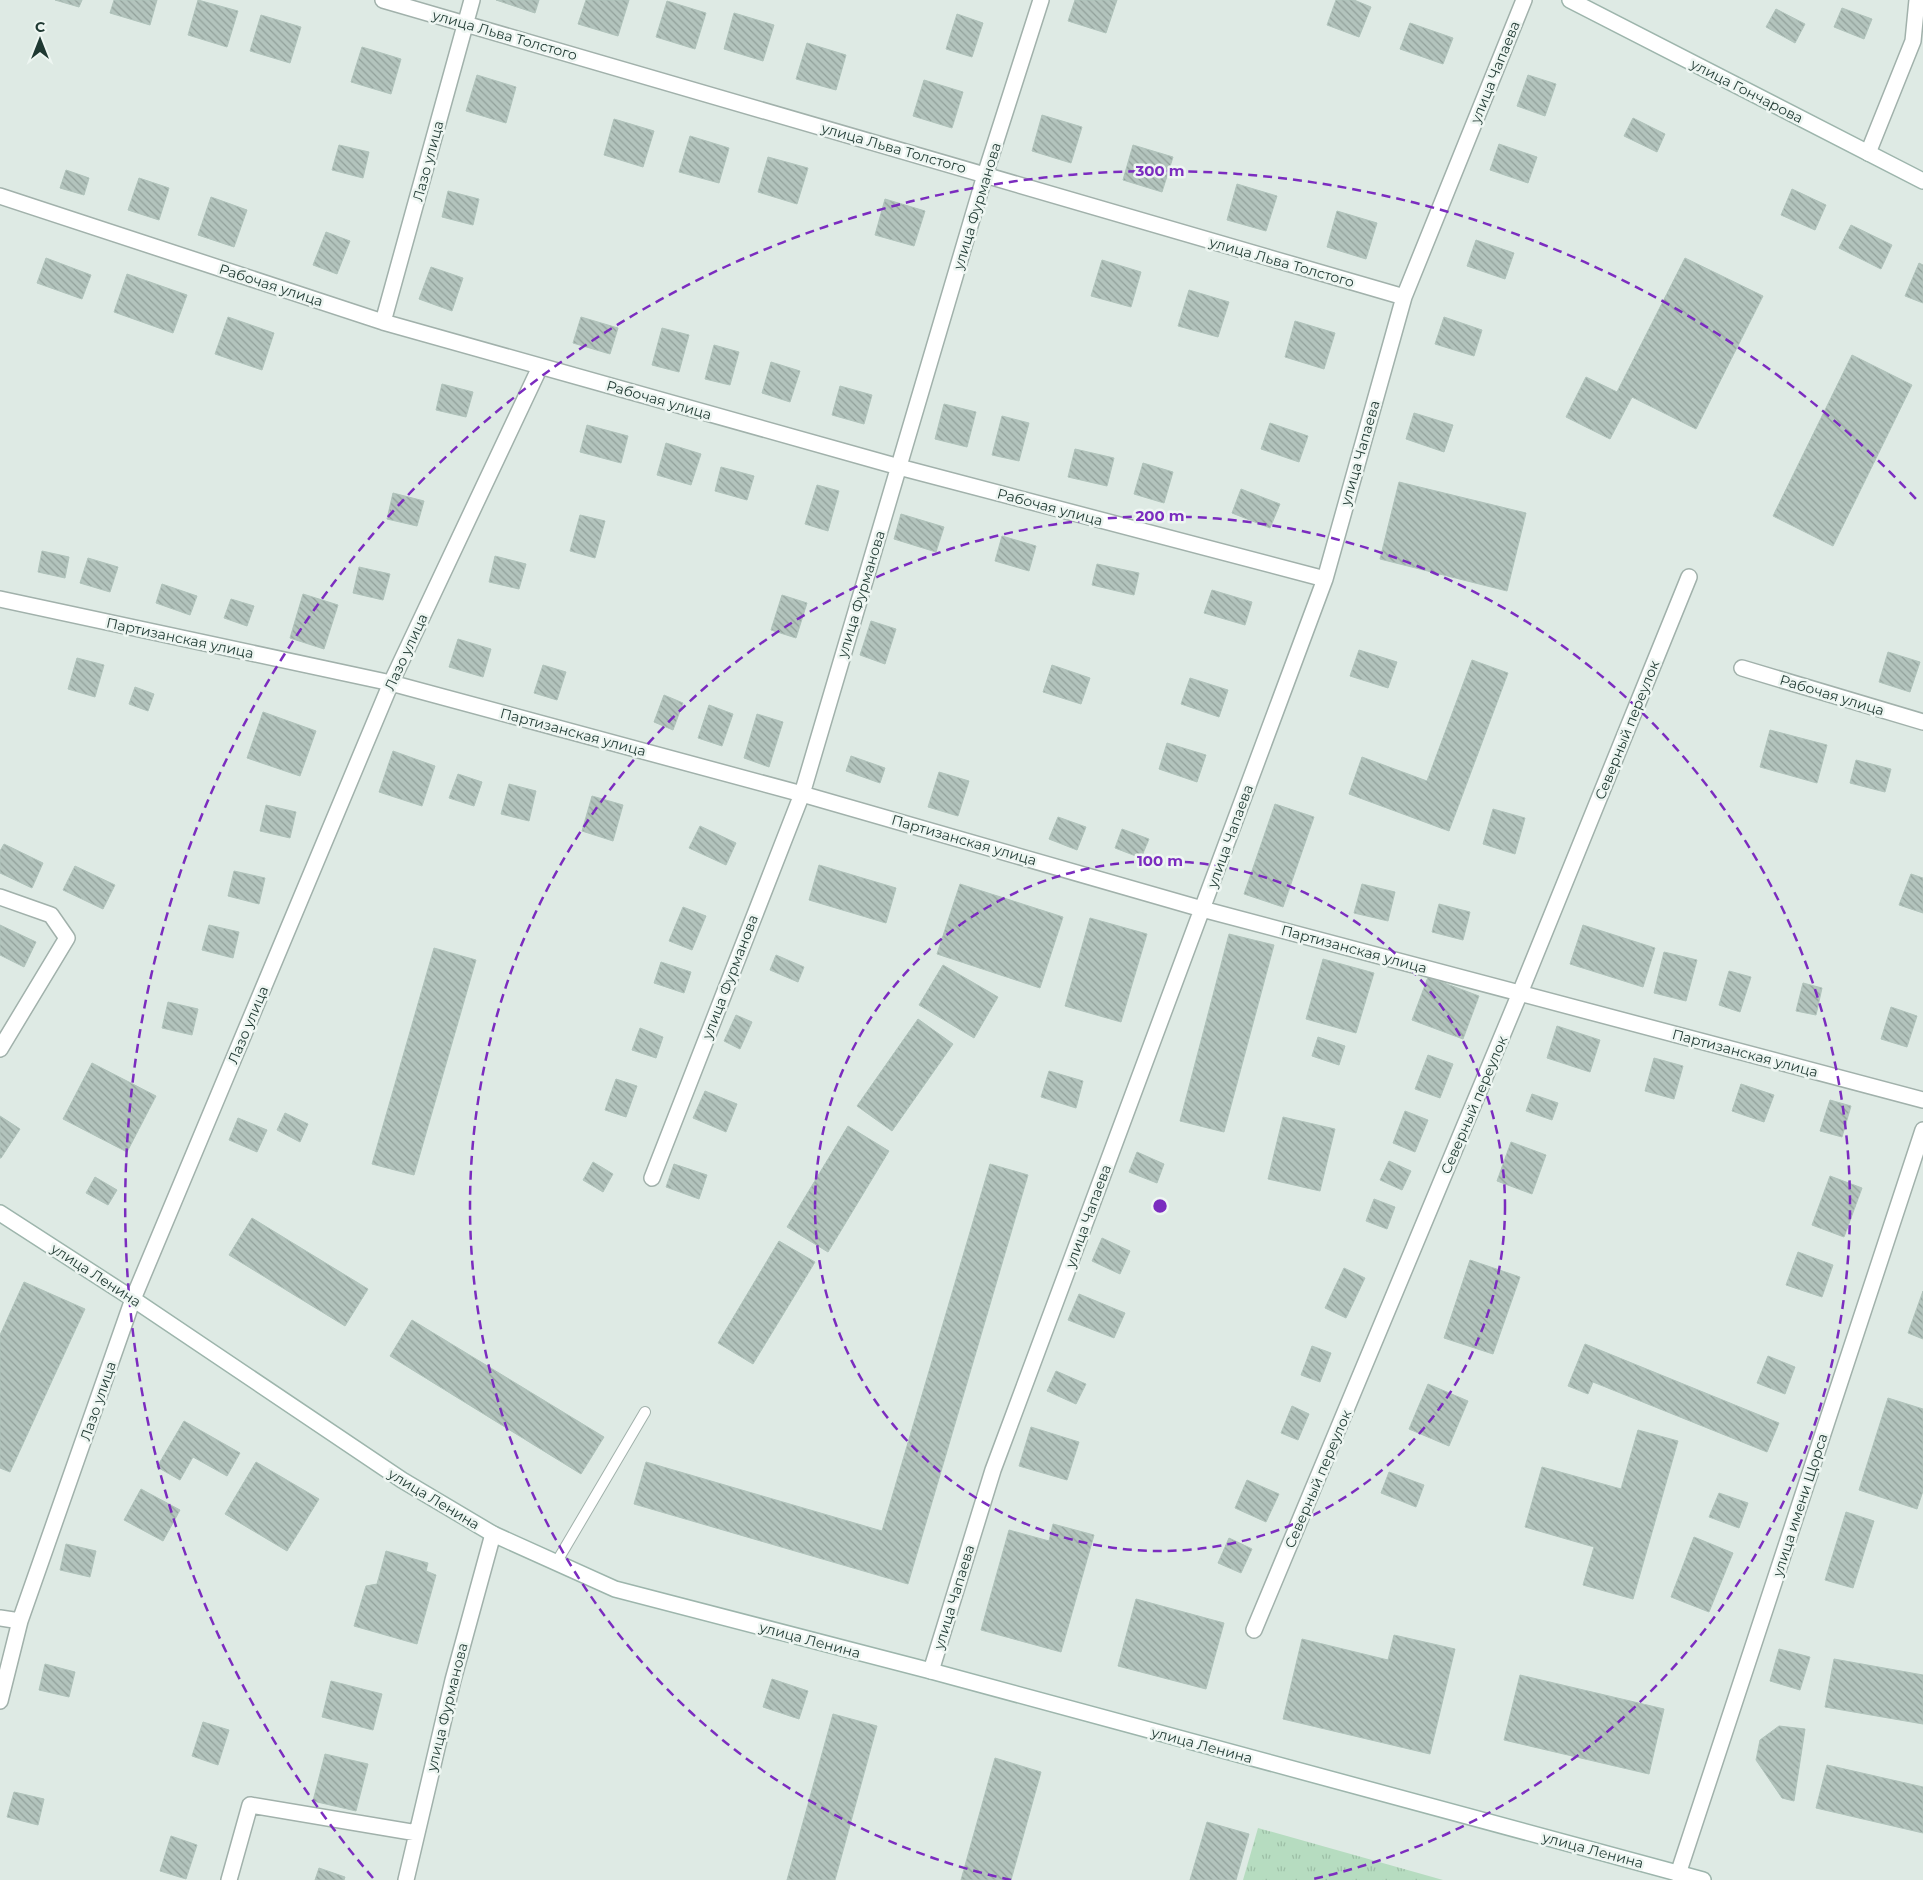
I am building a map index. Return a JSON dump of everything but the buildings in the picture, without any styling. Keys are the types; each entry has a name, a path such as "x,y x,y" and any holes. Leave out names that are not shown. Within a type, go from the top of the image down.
{"street":[{"name":"улица Льва Толстого","path":"384,0 1404,298"},
{"name":"Лазо улица","path":"383,322 472,0"},
{"name":"улица Фурманова","path":"652,1178 802,794 985,175 1041,0"},
{"name":"улица Чапаева","path":"931,1671 993,1470 1325,579 1404,298 1524,0"},
{"name":"улица Гончарова","path":"1570,0 1923,181"},
{"path":"1868,153 1913,41 1917,0"},
{"name":"Рабочая улица","path":"0,196 383,322 899,467 1325,579"},
{"name":"Лазо улица","path":"0,1701 20,1621 134,1299 391,683 540,367"},
{"name":"Северный переулок","path":"1254,1630 1520,993 1689,578"},
{"name":"Партизанская улица","path":"0,599 391,683 802,794 1202,909 1923,1100"},
{"name":"Рабочая улица","path":"1742,668 1923,722"},
{"path":"0,897 52,915 67,938 0,1049"},
{"name":"улица имени Щорса","path":"1678,1877 1923,1130"},
{"name":"улица Ленина","path":"0,1213 134,1299 402,1480 493,1534 615,1589 931,1671 1678,1877 1703,1880"},
{"name":"улица Фурманова","path":"406,1880 453,1680 493,1534"},
{"path":"0,1618 20,1621"},
{"path":"229,1880 250,1805 417,1833"}],"lane":[{"path":"556,1563 646,1412"}],"green space":[{"path":"1258,1828 1443,1880 1243,1880"}]}
